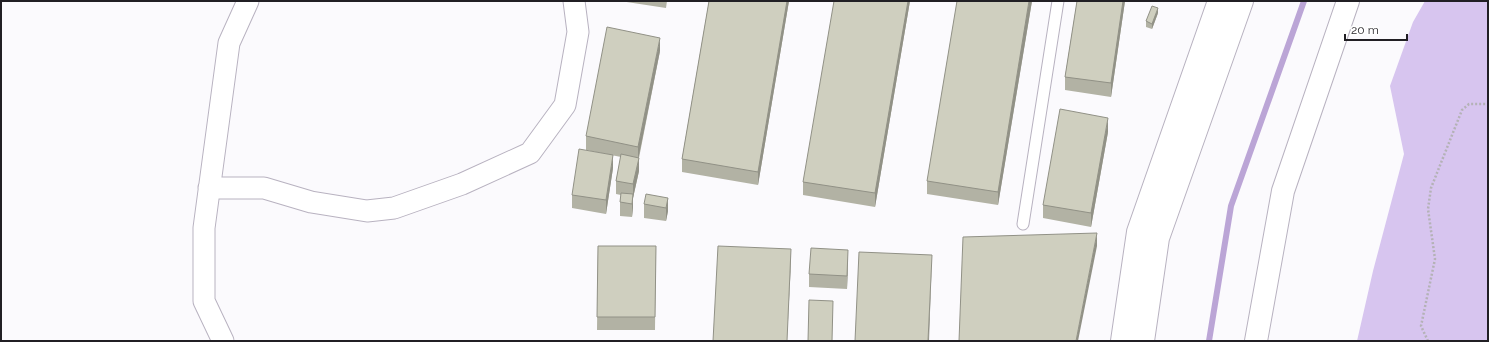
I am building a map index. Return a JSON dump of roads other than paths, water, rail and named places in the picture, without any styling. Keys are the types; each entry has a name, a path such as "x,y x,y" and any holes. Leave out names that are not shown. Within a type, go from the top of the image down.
{"street":[{"path":"223,341 204,301 204,228 229,43 248,1"},
{"path":"209,188 264,188 311,202 374,211 394,208 462,184 530,153 566,105 578,32 574,1"},
{"path":"1122,341 1138,232 1219,1"},
{"path":"1143,341 1158,238 1242,1"},
{"path":"1256,341 1283,192 1348,1"}],"lane":[{"path":"1023,224 1058,1"}],"waterway":[{"path":"1209,341 1231,206 1304,1"}]}
